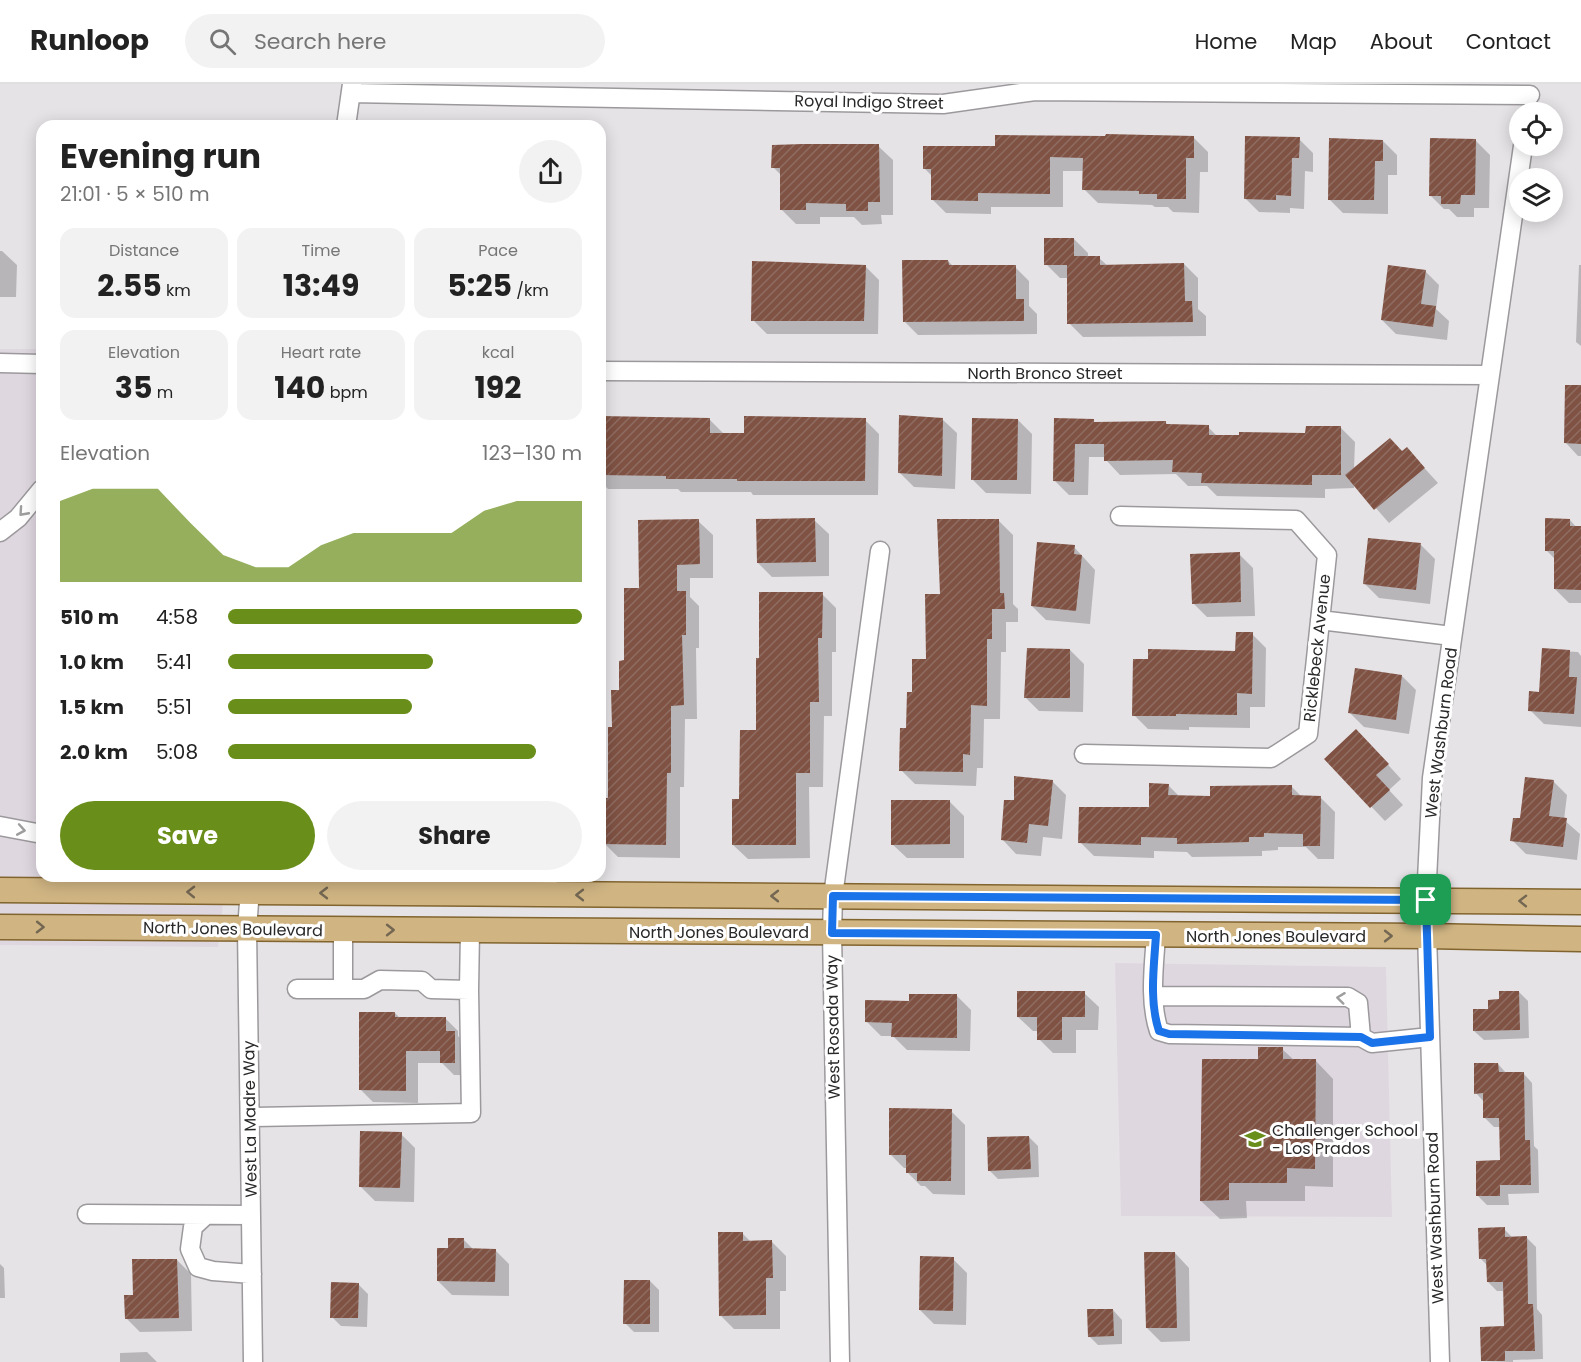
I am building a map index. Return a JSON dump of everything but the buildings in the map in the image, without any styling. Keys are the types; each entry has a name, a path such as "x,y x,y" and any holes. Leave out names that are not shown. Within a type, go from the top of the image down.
{"main road":[{"path":"0,890 250,884 547,885 833,896 1581,902"},
{"name":"North Jones Boulevard","path":"0,927 1427,936 1581,939"}],"street":[{"name":"Royal Indigo Street","path":"351,88 943,104 1035,91 1529,97"},
{"path":"347,120 351,88"},
{"name":"West Washburn Road","path":"1440,1362 1426,900 1432,778 1522,156"},
{"path":"0,363 36,364"},
{"name":"North Bronco Street","path":"606,371 1490,375"},
{"path":"0,532 18,518 36,496"},
{"name":"Ricklebeck Avenue","path":"1084,754 1270,758 1308,734 1328,555 1296,520 1120,516"},
{"name":"West Rosada Way","path":"840,1362 833,896 880,551"},
{"path":"1320,620 1452,636"},
{"path":"0,826 36,833"},
{"name":"West La Madre Way","path":"250,884 247,929 253,1362"},
{"path":"343,930 343,989"},
{"path":"250,1117 471,1113 470,931"},
{"path":"1156,935 1154,996 1155,1020 1159,1031 1169,1034 1361,1037 1372,1043 1430,1037"},
{"path":"297,989 364,989 380,980 422,981 431,989 469,990"},
{"path":"1154,996 1348,997 1358,1004 1361,1037"},
{"path":"87,1214 251,1215"},
{"path":"207,1215 193,1227 190,1249 198,1267 213,1271 252,1274"}],"shaded area":[{"path":"0,349 36,349 36,882 225,882 218,947 0,945"},
{"name":"Challenger School - Los Prados","path":"1115,963 1386,967 1392,1217 1121,1216"}],"place":[{"name":"Challenger School - Los Prados","path":"1255,1139"}],"route":[{"path":"833,896 1426,900 1430,1037 1372,1043 1361,1037 1169,1034 1159,1031 1155,1020 1154,996 1156,935 832,933 833,896"}]}
